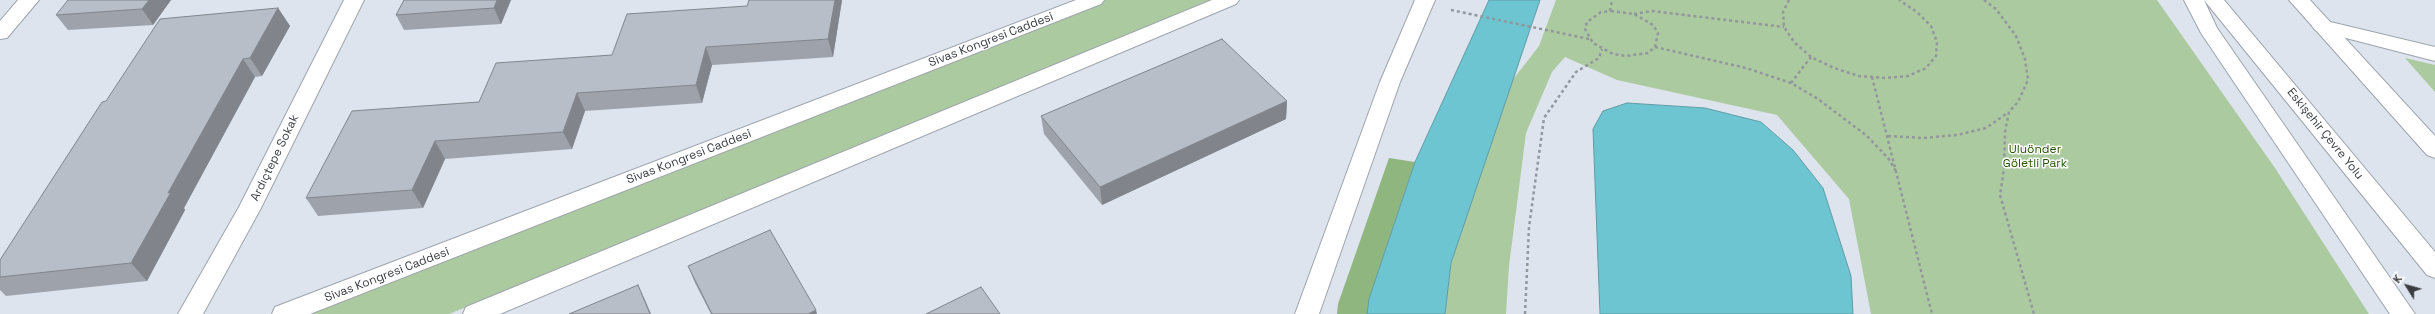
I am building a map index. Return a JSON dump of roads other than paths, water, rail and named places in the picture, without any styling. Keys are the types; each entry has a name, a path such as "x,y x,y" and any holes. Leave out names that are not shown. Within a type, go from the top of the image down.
{"main road":[{"path":"0,33 28,0"},
{"name":"Ardıçtepe Sokak","path":"190,314 250,208 354,0"},
{"name":"Sivas Kongresi Caddesi","path":"284,314 1094,0"},
{"path":"475,314 1229,0"},
{"path":"1307,314 1390,82 1425,0"},
{"path":"2194,0 2208,28 2403,314"},
{"name":"Eskişehir Çevre Yolu","path":"2214,0 2435,269"},
{"path":"2299,0 2435,150"},
{"path":"2322,26 2435,54"}],"water":[{"path":"1489,0 1540,0 1451,263 1445,314 1367,314 1369,299 1415,162"},
{"path":"1627,103 1705,108 1761,122 1793,150 1823,188 1851,276 1853,314 1600,314 1593,129 1603,111"}],"park label":[{"name":"Uluönder Göletli Park","path":"2035,157"}]}
